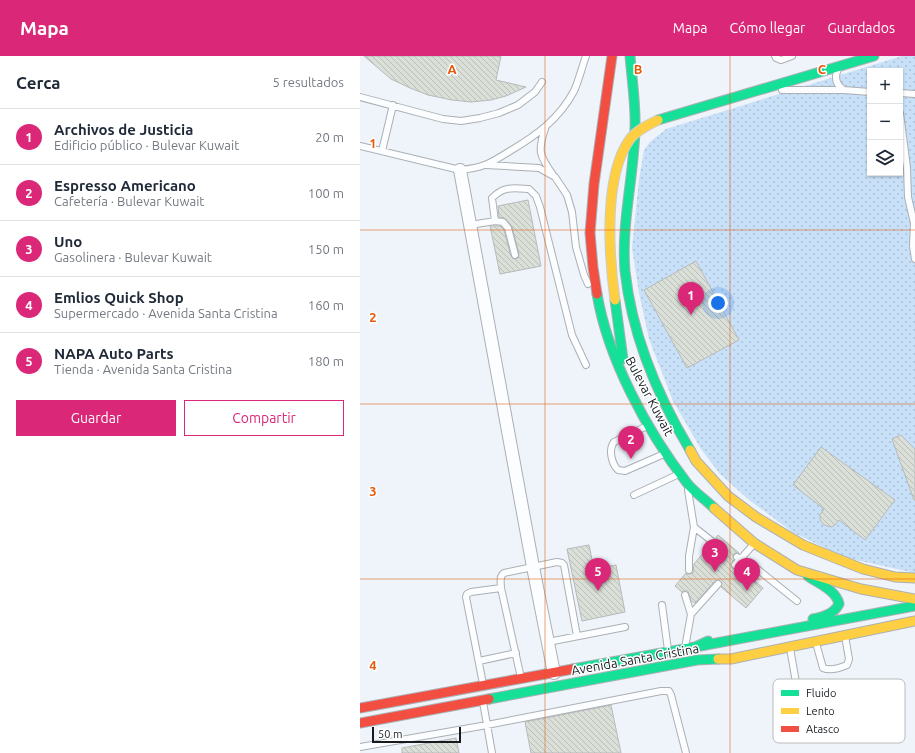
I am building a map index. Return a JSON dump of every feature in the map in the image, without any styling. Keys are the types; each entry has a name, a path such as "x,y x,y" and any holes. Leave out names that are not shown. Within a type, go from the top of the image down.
{"main road":[{"name":"Bulevar Kuwait","path":"612,56 590,232 593,267 600,310 609,342 626,382 648,426 688,484 754,543 797,570 861,589 915,599"},
{"name":"Bulevar Kuwait","path":"630,56 635,128 632,170 624,230 625,270 630,307 646,363 670,417 696,461 728,496 756,517 803,545 863,569 895,577 915,578"},
{"path":"626,382 610,253 610,228 616,172 624,148 630,138 638,131 658,120 874,56"},
{"path":"602,128 608,136"},
{"path":"618,139 628,136 635,128"},
{"path":"597,169 607,160 617,159 624,161 632,170"},
{"path":"617,311 646,363"},
{"name":"Avenida Santa Cristina","path":"360,708 695,647 724,635 820,618 834,612 837,605 837,598 835,595 797,570"},
{"path":"695,647 915,606"},
{"path":"697,660 731,652 915,617"},
{"name":"Avenida Santa Cristina","path":"360,723 697,660 731,659 915,621"}],"street":[{"path":"460,170 554,673"}],"lane":[{"path":"360,146 460,170 474,169 486,165 533,138 562,109 574,90 586,56"},
{"path":"775,56 781,60 792,56"},
{"path":"842,65 837,71 835,78 838,85 844,90"},
{"path":"360,97 443,119 461,121 499,113 518,105 535,92 542,82"},
{"path":"758,90 844,90 867,92"},
{"path":"903,93 915,94"},
{"path":"382,151 393,105"},
{"path":"545,127 540,142 542,157 567,195 572,212 576,247 584,275 600,310"},
{"path":"903,137 907,168 908,197 914,223 913,246 915,259"},
{"path":"486,165 539,168 555,177"},
{"path":"494,221 492,198 498,192 510,188 529,189 536,196 572,335 586,365"},
{"path":"470,225 494,221 503,222 508,228 515,255"},
{"path":"648,426 620,439 611,446 613,464 618,470 625,471 666,452"},
{"path":"634,495 680,473"},
{"path":"688,484 694,527 689,556 689,570"},
{"path":"694,527 713,542"},
{"path":"735,565 739,558 754,543"},
{"path":"739,558 756,568 797,601"},
{"path":"522,678 501,588 501,575 504,573 557,562 562,563 564,565 577,636"},
{"path":"691,614 718,584"},
{"path":"484,685 466,597 467,594 471,592 501,588"},
{"path":"685,595 691,614 685,649"},
{"path":"662,605 669,652"},
{"path":"548,642 624,627"},
{"path":"816,642 823,668 826,670 840,668 847,665 849,659 846,636"},
{"path":"790,647 795,679"},
{"path":"479,661 516,653"},
{"path":"360,747 487,725 661,690 669,690 672,695 686,753"},
{"path":"483,700 492,753"}],"shaded area":[{"path":"902,56 915,56 915,573 847,558 794,533 749,500 720,474 701,449 673,401 649,339 639,293 632,248 639,180 644,150 650,142 666,129"}],"building":[{"path":"364,56 501,56 496,80 526,87 506,96 491,100 471,102 452,100 428,95 391,79"},
{"path":"528,200 541,266 500,274 490,226 501,226 504,230 511,256 514,259 518,258 519,254 512,227 506,219 499,217 498,206"},
{"path":"696,261 739,340 687,368 644,290"},
{"path":"901,435 915,449 915,500 892,439"},
{"path":"821,447 895,500 865,540 839,520 831,527 824,525 820,520 820,515 824,509 793,485"},
{"path":"718,535 739,553 735,553 733,555 734,560 731,564 732,568 739,568 763,588 746,608 721,587 722,583 719,580 715,581 695,603 691,601 688,591 682,592 675,586 686,573 693,573 694,564 710,545 716,545 716,538"},
{"path":"589,545 594,569 616,565 625,612 582,621 567,549"},
{"path":"611,705 621,753 531,753 525,722"},
{"path":"456,738 459,753 402,753 402,748"}],"traffic: fast":[{"path":"630,56 635,120 634,147 626,218 624,253 628,295 633,319 648,364 667,408 690,450"},
{"path":"658,120 874,56"},
{"path":"597,294 602,319 610,344 631,393 644,417 672,463 687,483 714,508"},
{"path":"615,300 623,359"},
{"path":"808,576 831,591 839,604 831,613 813,619"},
{"path":"695,647 915,606"},
{"path":"573,669 695,647 708,641"},
{"path":"489,699 697,660 718,659"}],"traffic: slow":[{"path":"615,300 610,239 610,217 615,174 621,155 630,139 639,130 658,120"},
{"path":"690,450 696,461 728,496 756,517 803,545 863,569 895,577 915,578"},
{"path":"714,508 754,543 797,570 861,589 915,599"},
{"path":"718,659 731,659 915,621"}],"traffic: jam":[{"path":"597,294 590,233 594,184 612,56"},
{"path":"360,708 573,669"},
{"path":"360,723 489,699"}],"place":[{"name":"Archivos de Justicia","path":"691,315"},
{"name":"Espresso Americano","path":"631,459"},
{"name":"Uno","path":"715,572"},
{"name":"NAPA Auto Parts","path":"598,591"},
{"name":"Emlios Quick Shop","path":"747,591"}]}
